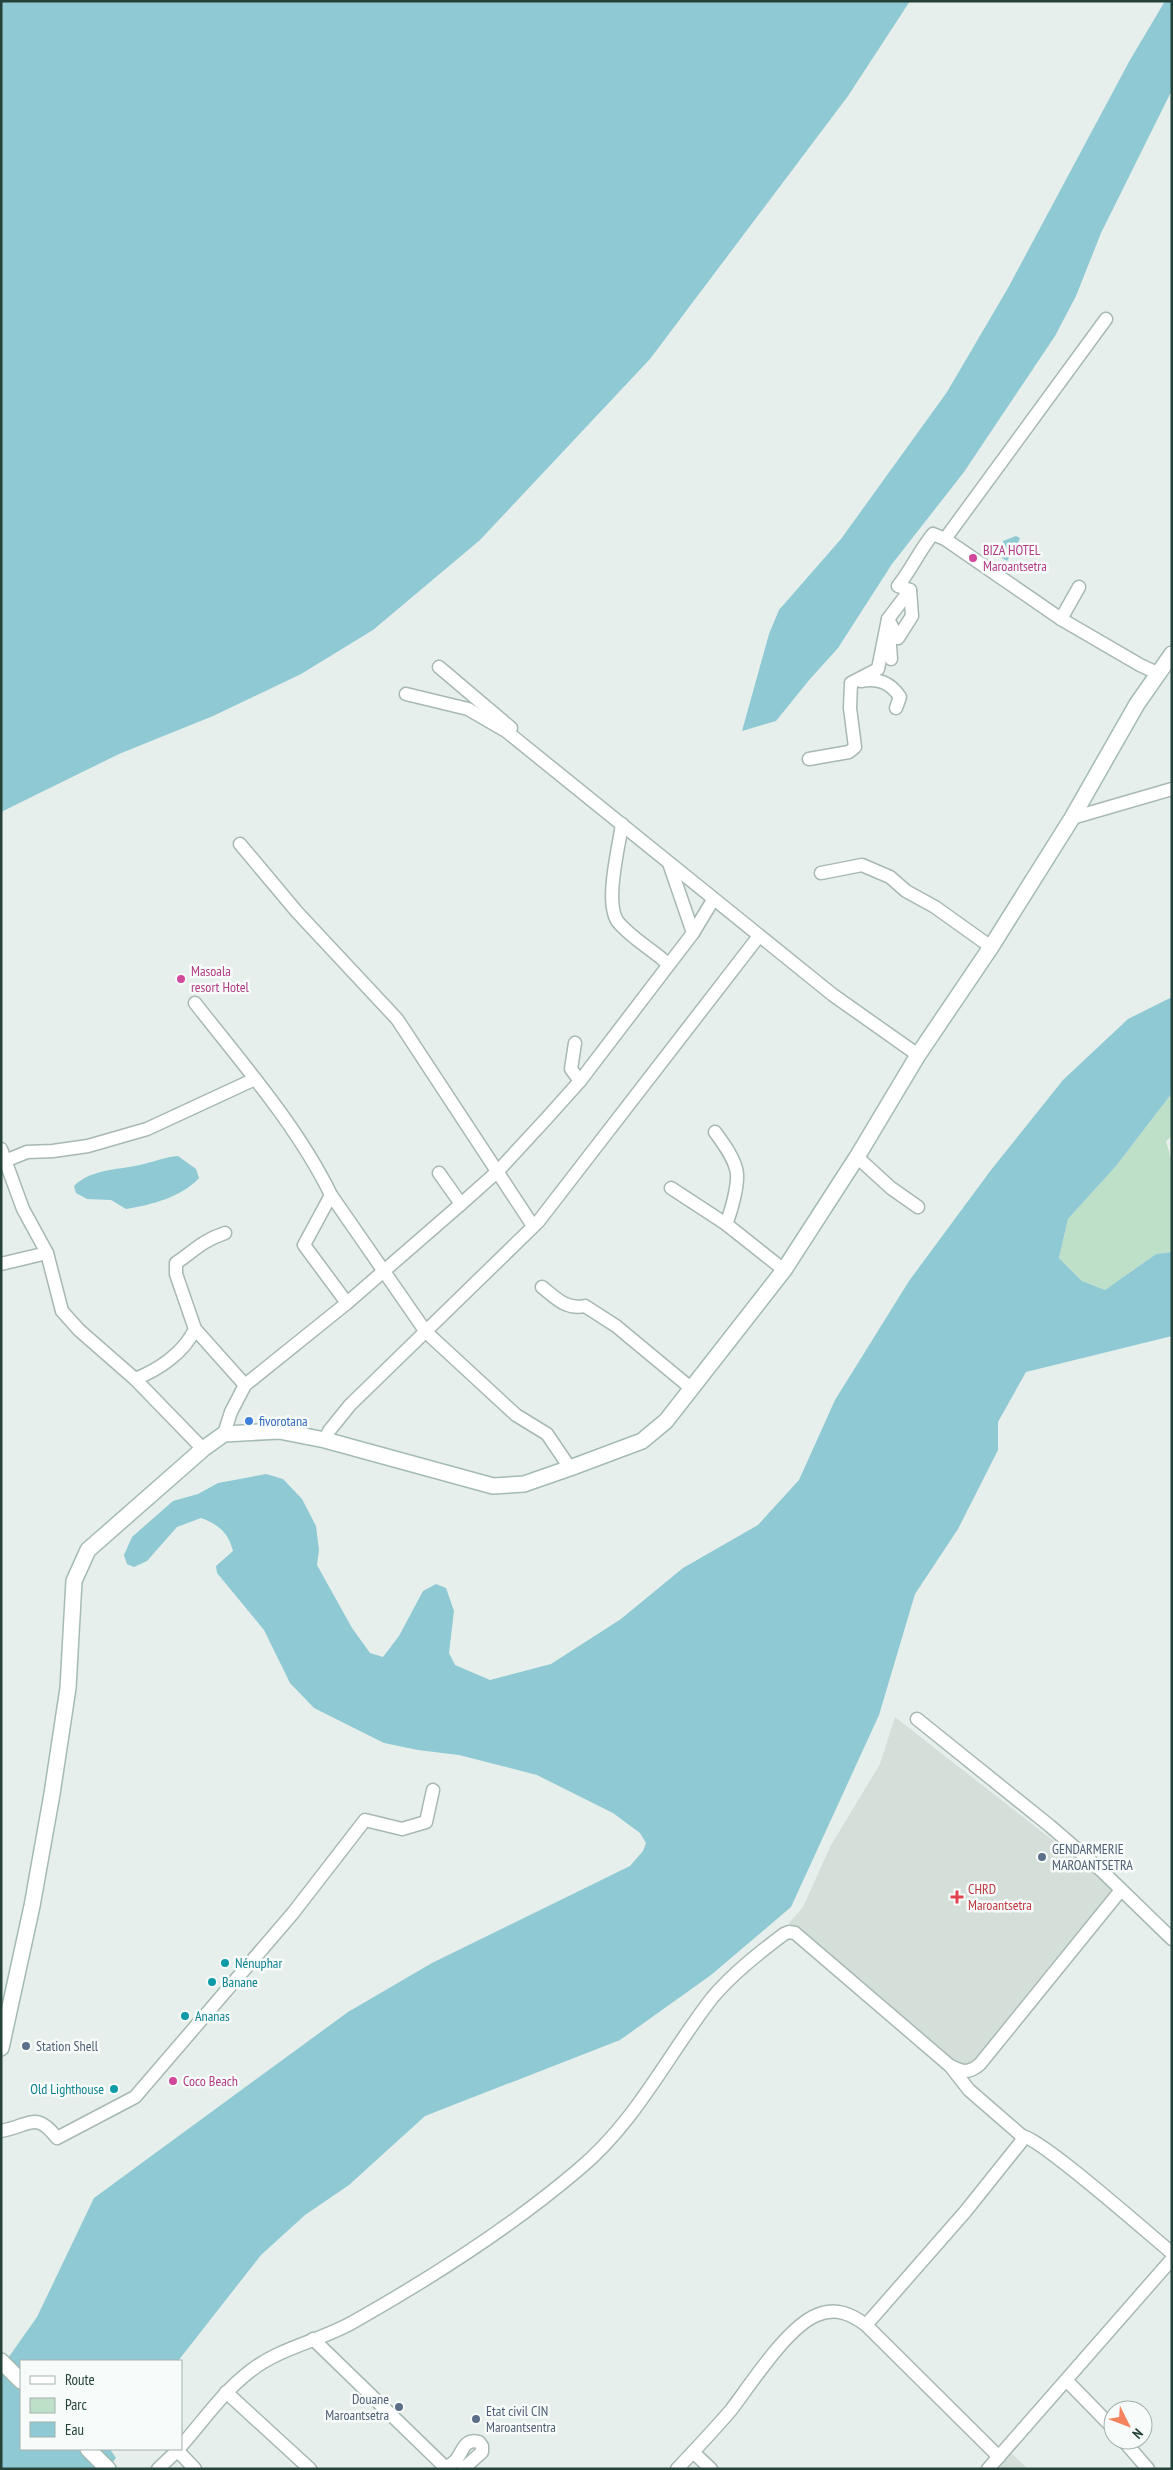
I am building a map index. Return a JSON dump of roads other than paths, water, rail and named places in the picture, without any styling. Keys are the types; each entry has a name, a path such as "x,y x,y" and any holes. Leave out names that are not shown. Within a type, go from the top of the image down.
{"main road":[{"path":"1,2048 32,1906 52,1794 68,1688 74,1581 88,1550 203,1449 224,1434 279,1431 325,1440 493,1486 524,1484 642,1441 666,1420 692,1389 784,1270 857,1157 918,1055 991,947 1072,818 1137,704 1172,654"},
{"path":"1,2360 20,2380"},
{"path":"89,2450 108,2469"}],"street":[{"path":"945,539 1106,319"},
{"path":"910,590 898,586 910,571 924,545 933,534 945,539 1061,618 1140,665 1157,673"},
{"path":"1061,618 1079,587"},
{"path":"888,618 898,638 912,616 910,590"},
{"path":"851,683 878,669 888,618 910,590"},
{"path":"888,618 890,659"},
{"path":"439,667 511,727 543,763"},
{"path":"851,683 876,678 894,687 900,697 896,708"},
{"path":"809,759 850,752 855,747 850,708 851,683"},
{"path":"406,694 468,709 506,731 543,763 622,824 713,900 833,995 918,1055"},
{"path":"1072,818 1172,789"},
{"path":"622,824 610,894 617,920 634,938 658,954 668,964"},
{"path":"240,844 297,912 397,1019 498,1171 532,1226"},
{"path":"669,863 693,933"},
{"path":"821,873 862,865 890,878 906,891 936,906 991,947"},
{"path":"224,1434 231,1412 246,1384 347,1303 498,1171 580,1081 693,933 713,900"},
{"path":"325,1440 329,1431 350,1405 532,1226 759,936"},
{"path":"195,1004 255,1079 319,1171 331,1195 385,1270 426,1332 516,1415 547,1434 570,1468"},
{"path":"575,1043 570,1069 580,1081"},
{"path":"203,1449 135,1379 79,1330 62,1311 47,1253 23,1209 3,1155 27,1152 53,1152 88,1146 146,1129 255,1079"},
{"path":"716,1132 737,1174 733,1208 726,1224"},
{"path":"857,1157 891,1188 918,1206"},
{"path":"439,1173 460,1204"},
{"path":"671,1188 726,1224 784,1270"},
{"path":"331,1195 304,1245 347,1303"},
{"path":"225,1233 196,1246 192,1252 176,1263 176,1274 195,1329 246,1384"},
{"path":"1,1264 47,1253"},
{"path":"542,1286 563,1304 574,1308 585,1306 616,1326 692,1389"},
{"path":"135,1379 153,1372 164,1364 190,1338 195,1329"},
{"path":"917,1719 1050,1826 1169,1931"},
{"path":"1,2131 36,2121 46,2123 57,2138 134,2097 293,1913 365,1820 402,1829 426,1822 433,1790"},
{"path":"949,2065 964,2072 970,2071 980,2064 1121,1890"},
{"path":"182,2444 226,2392 260,2364 355,2321 462,2254 522,2213 580,2169 602,2148 636,2108 714,1997 757,1956 789,1932 795,1933 949,2065 968,2090 1022,2136 1029,2138 1066,2166 1172,2254"},
{"path":"866,2325 1016,2150 1022,2136"},
{"path":"988,2469 1172,2259"},
{"path":"677,2469 730,2410 762,2367 807,2320 824,2313 842,2312 854,2315 866,2325 999,2457"},
{"path":"313,2339 446,2468 457,2460 465,2446 471,2442 479,2442 483,2448 480,2454 463,2469"},
{"path":"1067,2381 1103,2418"},
{"path":"226,2392 310,2469"},
{"path":"158,2469 177,2450"},
{"path":"181,2450 195,2469"},
{"path":"1132,2450 1148,2469"},
{"path":"693,2452 711,2469"}],"water":[{"path":"1,1 910,1 848,96 650,359 480,540 373,630 301,674 213,716 119,754 1,812"},
{"path":"1165,1 1172,1 1172,90 1101,233 1076,296 1055,336 964,472 892,564 838,648 776,721 742,731 769,634 779,610 841,539 947,392 1008,288 1130,60"},
{"path":"1016,536 1020,538 1019,541 1007,561 1002,558 1003,541"},
{"path":"1172,997 1172,1093 1116,1166 1068,1219 1059,1258 1082,1281 1105,1290 1156,1254 1172,1252 1172,1336 1026,1372 998,1422 998,1450 958,1529 915,1594 879,1715 791,1907 711,1975 620,2040 425,2116 349,2185 305,2215 261,2255 179,2360 20,2360 20,2450 111,2450 116,2458 107,2469 1,2469 1,2368 37,2317 94,2198 348,2012 432,1963 630,1866 643,1851 646,1843 640,1833 613,1813 537,1775 459,1755 418,1750 384,1743 314,1708 290,1683 264,1630 217,1573 216,1566 233,1551 222,1530 213,1523 201,1518 177,1527 147,1561 134,1567 127,1564 124,1555 132,1537 173,1501 198,1494 218,1483 266,1474 283,1479 302,1499 316,1526 319,1550 317,1565 352,1628 370,1653 383,1657 399,1636 423,1591 436,1584 446,1588 454,1611 449,1653 455,1665 490,1680 551,1664 621,1619 683,1568 758,1525 799,1480 835,1400 909,1281 991,1170 1063,1080 1128,1019"},
{"path":"178,1156 196,1169 199,1178 192,1185 166,1199 126,1209 111,1200 87,1199 76,1193 74,1186 89,1176 107,1170"}],"place":[{"name":"BIZA HOTEL Maroantsetra","path":"973,558"},
{"name":"Masoala resort Hotel","path":"181,979"},
{"name":"fivorotana","path":"249,1421"},
{"name":"GENDARMERIE MAROANTSETRA","path":"1042,1857"},
{"name":"CHRD Maroantsetra","path":"957,1897"},
{"name":"Nénuphar","path":"225,1963"},
{"name":"Banane","path":"212,1982"},
{"name":"Ananas","path":"185,2016"},
{"name":"Station Shell","path":"26,2046"},
{"name":"Coco Beach","path":"173,2081"},
{"name":"Old Lighthouse","path":"114,2089"},
{"name":"Douane Maroantsetra","path":"399,2407"},
{"name":"Etat civil CIN Maroantsentra","path":"476,2419"}]}
